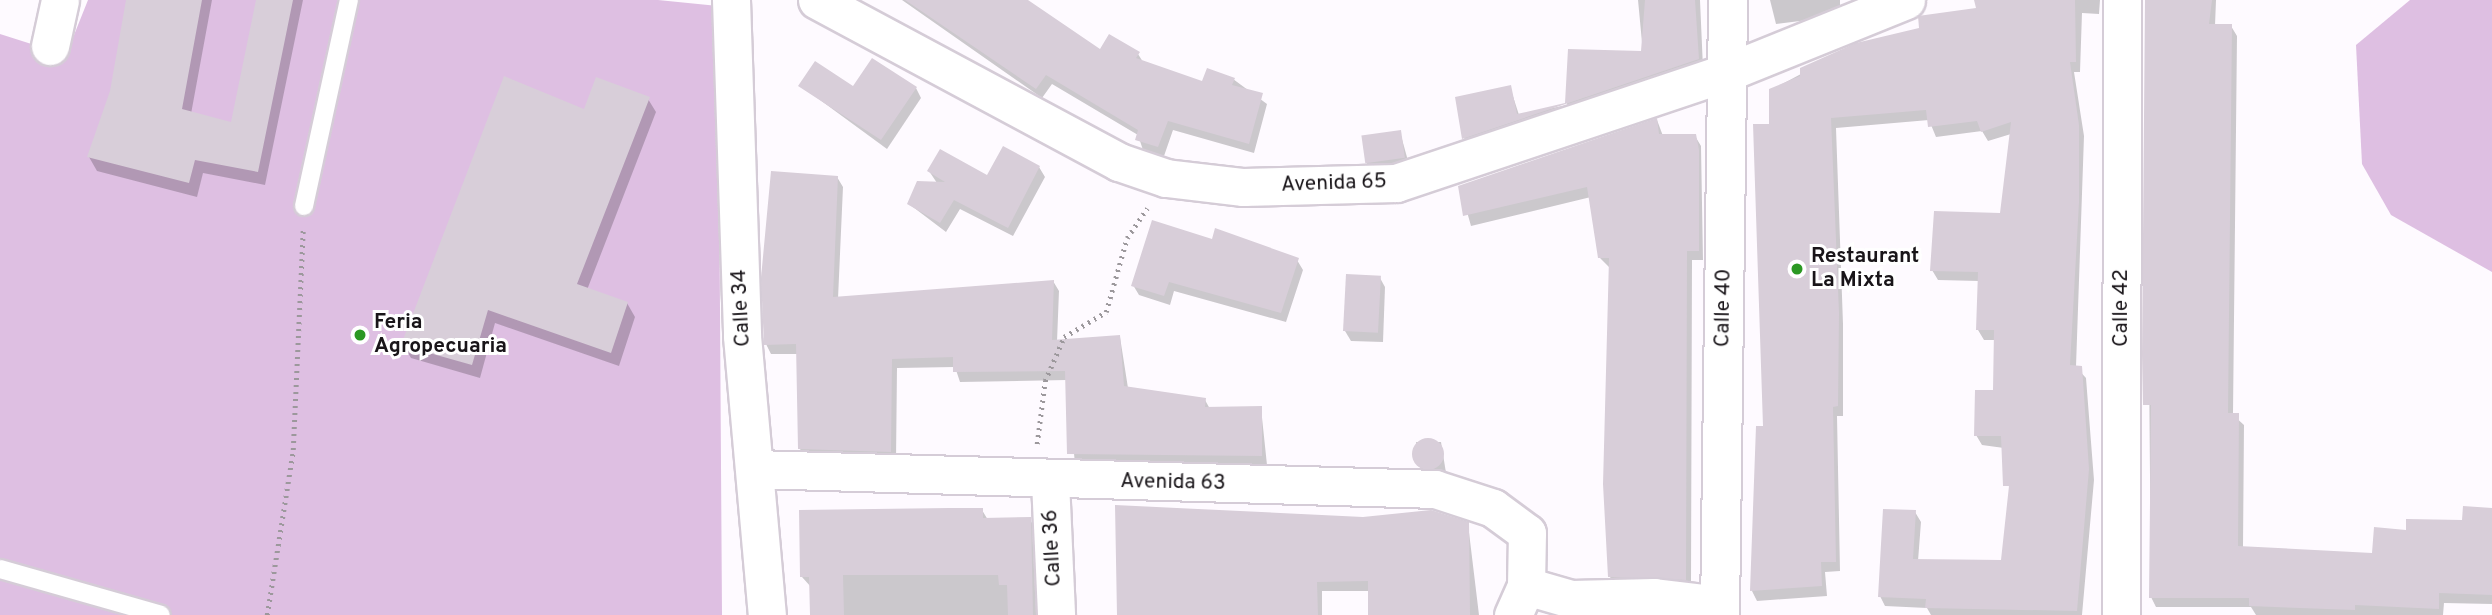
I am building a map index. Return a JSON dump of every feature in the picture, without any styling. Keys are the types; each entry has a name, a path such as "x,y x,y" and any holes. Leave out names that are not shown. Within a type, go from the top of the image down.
{"main road":[{"name":"Calle 40","path":"1720,610 1728,0"}],"street":[{"path":"50,46 61,0"},
{"name":"Calle 34","path":"731,0 742,336 767,615"},
{"name":"Avenida 65","path":"817,0 1119,162 1166,178 1243,187 1396,183 1728,72 1906,0"},
{"name":"Calle 42","path":"2121,615 2122,0"},
{"name":"Avenida 63","path":"755,469 1041,480 1435,489 1493,508 1527,533 1520,600"},
{"name":"Calle 36","path":"1041,480 1056,615"},
{"path":"1520,600 1654,597 1720,610"}],"lane":[{"path":"304,206 349,0"},
{"path":"0,569 161,615"}],"path":[{"path":"1041,480 1045,381 1064,337 1106,312 1127,238 1166,178"},
{"path":"267,615 293,450 304,206"}],"shaded area":[{"name":"Feria Agropecuaria","path":"88,0 658,0 718,6 722,615 0,615 0,34 66,55"},
{"path":"2410,0 2492,0 2492,272 2391,215 2362,164 2356,45"}],"building":[{"path":"126,0 202,0 182,109 231,122 256,0 293,0 258,172 195,160 189,183 87,157 110,91"},
{"path":"905,0 1028,0 1100,49 1109,34 1140,52 1136,58 1202,81 1207,68 1235,78 1232,85 1263,93 1249,144 1168,121 1158,147 1135,140 1138,130 1046,75 1036,89"},
{"path":"1645,0 1695,0 1699,59 1462,139 1455,97 1511,85 1517,114 1565,103 1568,49 1641,51"},
{"path":"1974,0 2075,0 2076,62 2070,62 2079,125 2079,202 2070,365 2082,366 2089,469 2077,611 1925,608 1926,599 1878,597 1883,509 1916,510 1913,559 2001,560 2009,486 2003,486 2001,436 1974,436 1975,390 1993,390 1994,330 1976,330 1978,272 1930,271 1934,211 2000,213 2011,122 1981,132 1977,121 1928,127 1926,110 1831,118 1839,313 1838,406 1833,407 1836,562 1821,562 1822,586 1750,591 1756,426 1763,426 1753,124 1769,124 1769,89 1800,76 1800,68 1856,43 1919,28 1918,16 1976,8"},
{"path":"2145,0 2212,0 2209,24 2232,24 2228,413 2239,413 2238,546 2372,553 2374,527 2406,530 2406,519 2462,520 2463,506 2492,508 2492,595 2439,593 2439,609 2355,605 2355,610 2249,606 2249,598 2149,598 2151,405 2143,405 2142,355"},
{"path":"872,58 917,87 881,140 798,86 815,61 853,86"},
{"path":"504,76 584,109 596,77 650,97 577,284 628,302 611,353 488,310 472,365 401,345"},
{"path":"1657,118 1659,134 1696,134 1699,150 1699,251 1687,251 1686,580 1608,577 1603,484 1609,258 1598,258 1587,187 1463,216 1458,186"},
{"path":"1401,130 1405,158 1365,163 1361,136"},
{"path":"1003,146 1040,166 1008,228 954,200 940,223 907,204 917,181 945,182 927,171 940,149 987,175"},
{"path":"771,171 838,176 833,297 1054,280 1052,340 1120,335 1124,386 1206,398 1205,407 1262,406 1262,456 1067,454 1065,371 953,372 953,357 892,359 891,452 798,449 796,344 764,345 761,278"},
{"path":"1152,220 1212,239 1215,228 1299,258 1281,313 1169,282 1164,296 1131,286"},
{"path":"1346,274 1381,276 1378,333 1343,331"},
{"path":"1428,438 1439,443 1444,454 1439,465 1428,470 1417,465 1412,454 1417,443"},
{"path":"1115,505 1363,517 1431,510 1469,522 1470,615 1368,615 1368,581 1317,582 1318,615 1117,615"},
{"path":"983,508 983,518 1031,517 1033,615 1008,615 1007,585 999,585 998,575 843,575 844,615 810,615 809,577 800,577 799,510"}],"place":[{"name":"Restaurant La Mixta","path":"1797,269"},
{"name":"Feria Agropecuaria","path":"360,335"}]}
